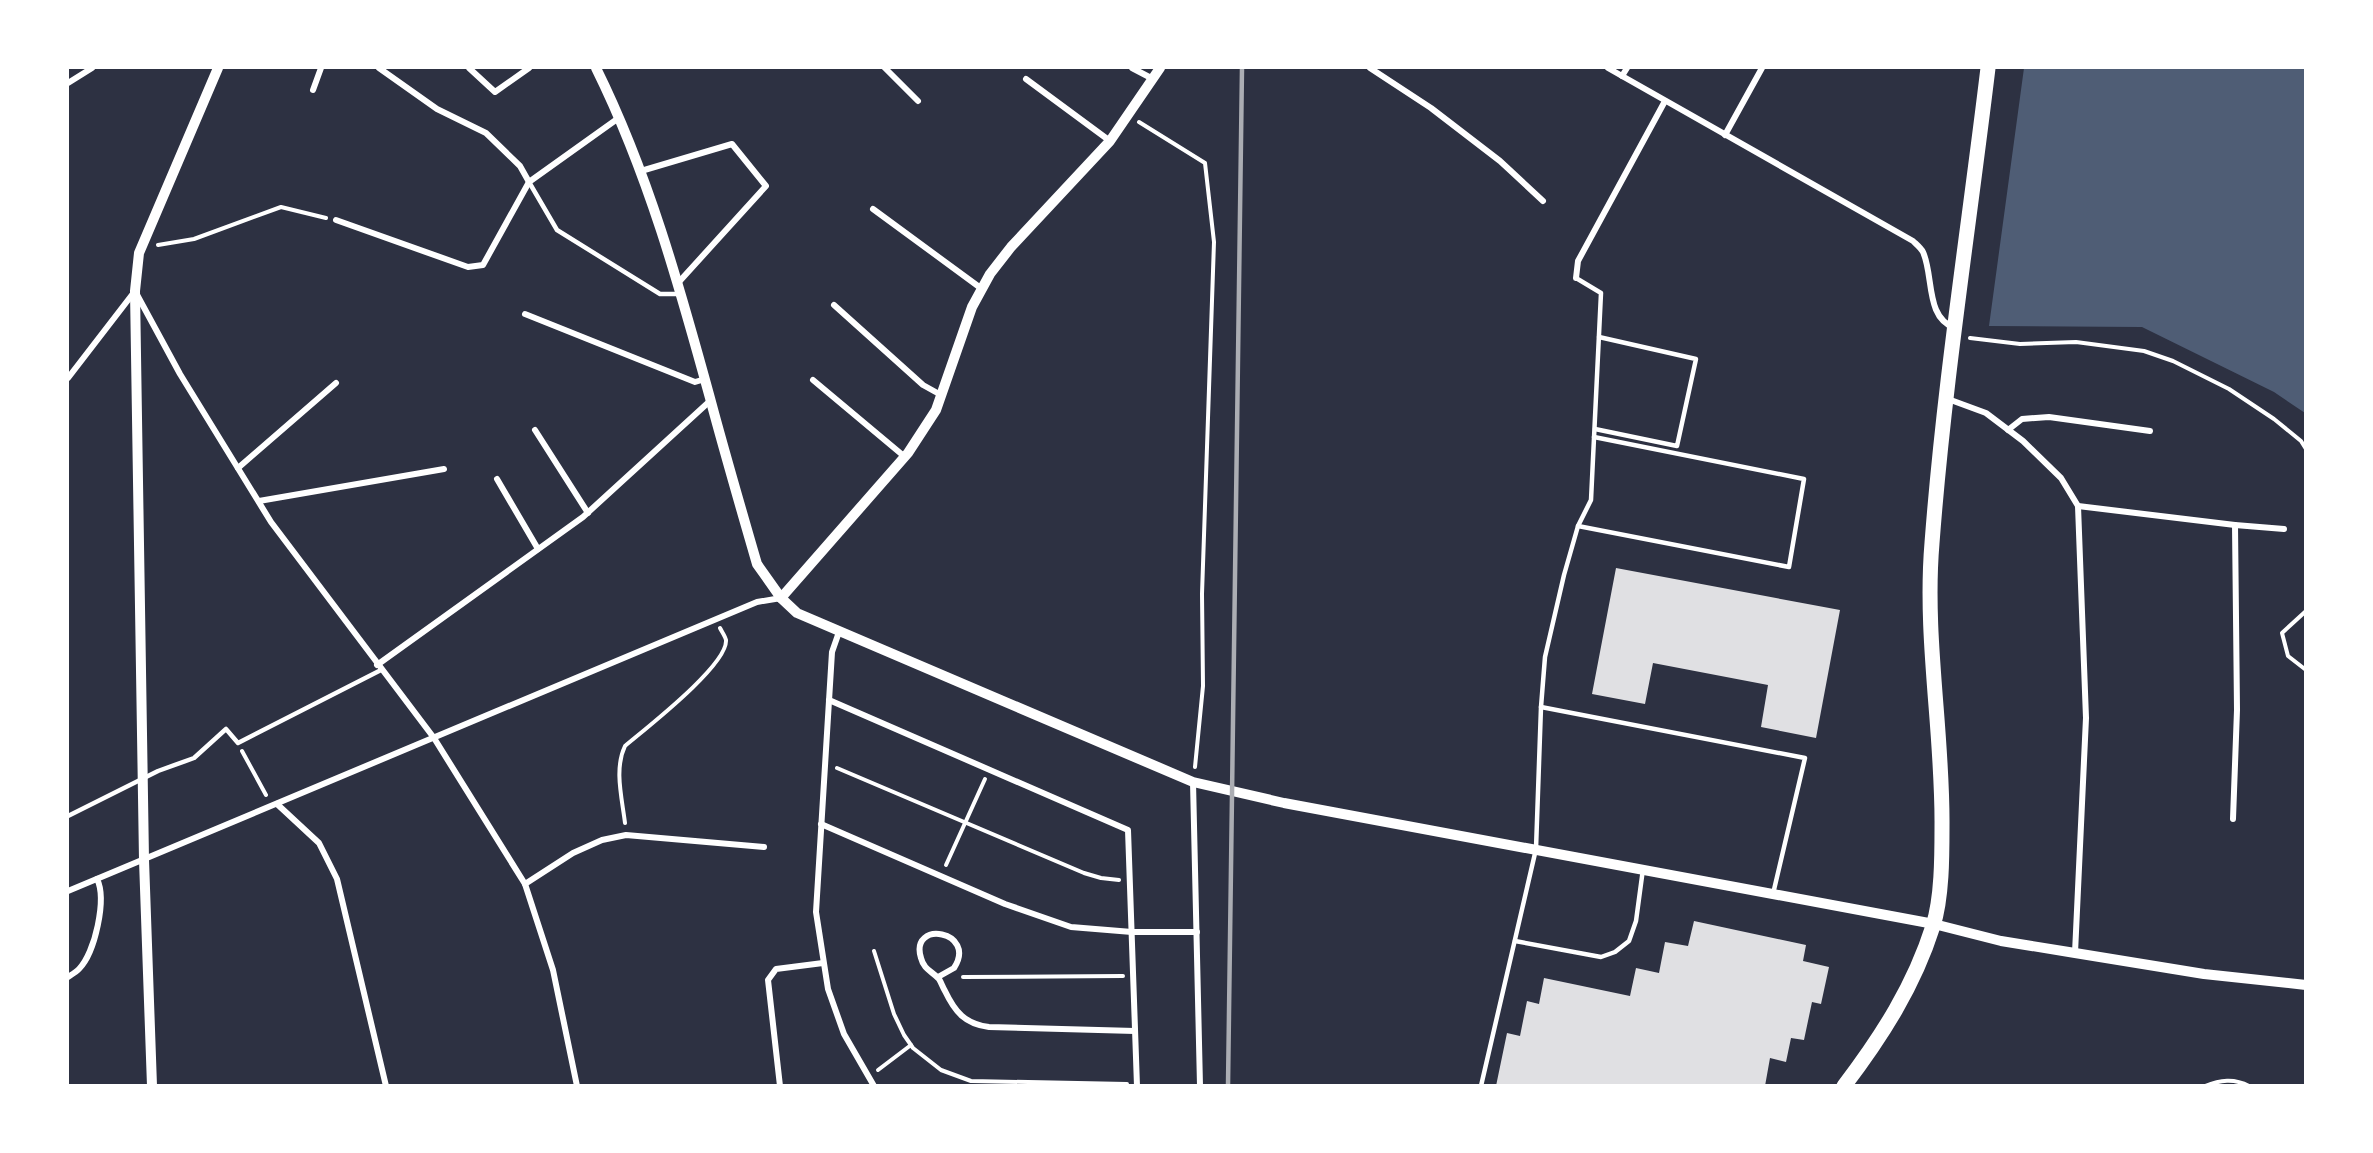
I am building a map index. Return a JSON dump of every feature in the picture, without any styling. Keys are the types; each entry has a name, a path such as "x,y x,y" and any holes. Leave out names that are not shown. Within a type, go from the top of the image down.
{"main road":[{"path":"1844,1086 1878,1042 1908,991 1934,924 1942,862 1942,785 1932,652 1932,547 1945,398 1988,68"}],"street":[{"path":"68,83 92,68"},
{"path":"152,1086 144,860 135,291 142,247 218,68"},
{"path":"313,90 321,68"},
{"path":"379,68 437,109 486,132 520,166 529,182"},
{"path":"469,68 495,92 529,68"},
{"path":"596,68 620,117 641,171 680,288 757,564 781,598 797,613 1193,782 1295,805 1934,924 2001,940 2204,974 2306,985"},
{"path":"885,68 918,101"},
{"path":"1132,68 1153,79"},
{"path":"68,891 757,602 781,598 905,457 936,410 972,307 990,274 1011,246 1110,141 1160,68"},
{"path":"1370,68 1431,108 1500,161 1542,201"},
{"path":"1608,68 1913,241 1922,251 1938,315 1945,325 1955,332"},
{"path":"1622,76 1627,68"},
{"path":"1725,135 1762,68"},
{"path":"1026,79 1110,141"},
{"path":"1576,278 1578,261 1665,100"},
{"path":"336,220 468,267 483,265 529,182 620,117"},
{"path":"641,171 732,144 766,186 680,288"},
{"path":"873,209 982,290"},
{"path":"68,378 135,291"},
{"path":"135,291 180,374 271,522 434,738 525,884 553,970 577,1086"},
{"path":"834,305 923,385 941,395"},
{"path":"525,314 695,382 705,379"},
{"path":"813,380 905,457"},
{"path":"238,468 336,383"},
{"path":"1945,398 1986,413 2023,441 2061,478 2078,506 2086,718 2074,953"},
{"path":"379,668 588,513 711,400"},
{"path":"2008,430 2022,419 2049,417 2150,431"},
{"path":"535,430 588,513"},
{"path":"259,501 444,469"},
{"path":"497,479 538,549"},
{"path":"2078,506 2284,529"},
{"path":"2233,819 2237,710 2235,525"},
{"path":"839,632 832,652 816,912 828,989 844,1034 874,1086"},
{"path":"829,700 1128,830 1137,1085"},
{"path":"1193,782 1200,1086"},
{"path":"274,805 319,843 337,879 386,1086"},
{"path":"821,825 1037,917 1071,927 1131,932 1197,932"},
{"path":"525,884 573,853 602,840 626,835 764,847"},
{"path":"68,977 81,968 97,931 101,908 101,886 97,879"},
{"path":"938,977 954,968 959,955 955,942 941,933 927,936 920,945 920,955 924,966 938,977 953,1009 961,1017 978,1026 1135,1031"},
{"path":"780,1086 768,980 776,969 823,963"}],"lane":[{"path":"529,182 556,230 660,294 680,288"},
{"path":"1481,1086 1536,849 1545,657 1578,526 1591,500 1601,293 1576,278"},
{"path":"1595,429 1677,446 1696,359 1599,337"},
{"path":"1578,526 1789,567 1804,479 1594,437"},
{"path":"68,816 144,778 194,758 226,729 238,743 379,668"},
{"path":"1541,707 1805,758 1773,894"},
{"path":"1515,941 1601,957 1615,952 1629,941 1636,921 1643,869"}],"path":[{"path":"1128,116 1205,163 1214,242 1202,594 1203,686 1193,782"},
{"path":"142,247 194,239 281,207 336,220"},
{"path":"1955,332 2020,344 2076,342 2144,351 2173,361 2229,388 2274,418 2301,441 2306,449"},
{"path":"2306,611 2282,633 2288,656 2306,670"},
{"path":"626,835 619,772 620,756 625,746 700,683 725,648 726,639 715,620"},
{"path":"238,743 274,805"},
{"path":"825,762 1084,873 1101,878 1130,881"},
{"path":"941,876 989,770"},
{"path":"874,951 894,1014 911,1045 926,1060 941,1070 971,1081 1137,1085"},
{"path":"938,977 1133,976"},
{"path":"868,1077 911,1045"},
{"path":"2205,1086 2219,1080 2241,1082 2249,1086"}],"water":[{"path":"2024,68 2305,68 2305,413 2274,392 2142,327 1989,326"}],"building":[{"path":"1616,568 1840,610 1816,738 1761,727 1768,685 1653,663 1645,704 1592,694"},
{"path":"1694,921 1806,945 1803,961 1829,967 1821,1004 1812,1002 1804,1040 1791,1038 1786,1062 1770,1058 1765,1086 1496,1086 1507,1033 1520,1036 1527,1001 1539,1004 1544,978 1630,996 1636,968 1659,973 1665,942 1688,946"}],"railway":[{"path":"1228,1086 1242,68"}]}
